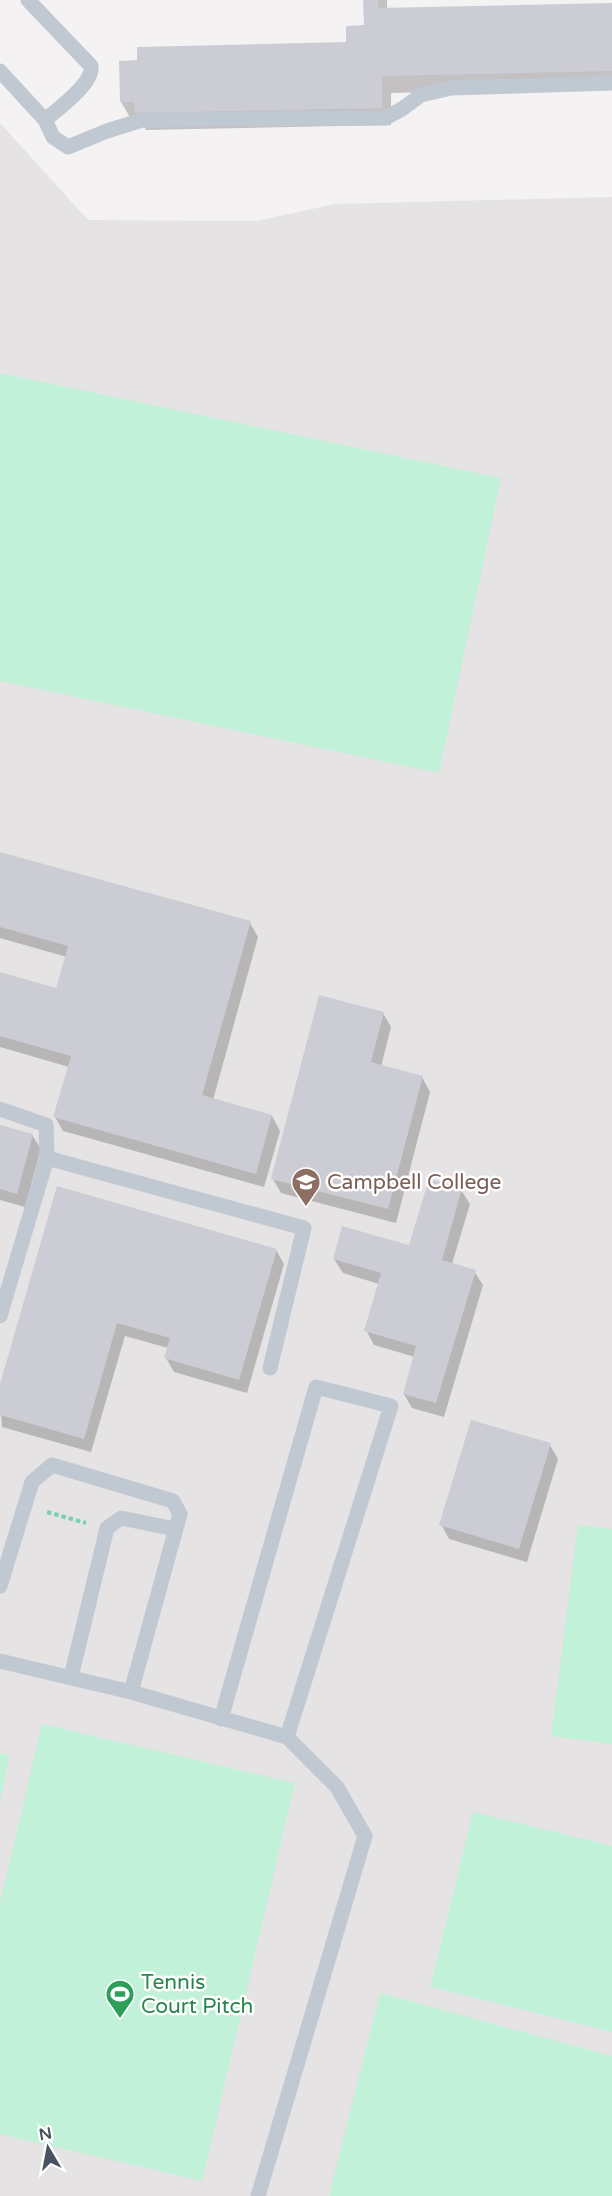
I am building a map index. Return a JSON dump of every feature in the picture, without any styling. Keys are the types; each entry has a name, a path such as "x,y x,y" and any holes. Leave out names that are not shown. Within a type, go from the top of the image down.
{"lane":[{"path":"28,0 91,66 92,72 86,83 45,120"},
{"path":"0,71 45,120 53,137 68,147 106,131 142,120 385,118 421,95 451,87 612,83"},
{"path":"0,1109 46,1125 47,1158 0,1316"},
{"path":"47,1158 304,1228 270,1368"},
{"path":"220,1719 316,1387 391,1406 287,1737"},
{"path":"0,1586 32,1482 52,1465 173,1501 180,1514 131,1692"},
{"path":"70,1677 107,1528 121,1518 176,1529"},
{"path":"0,1661 131,1692 287,1737 337,1787 365,1836 258,2196"}],"path":[{"path":"25,1506 107,1528"}],"shaded area":[{"name":"Campbell College","path":"0,123 88,220 257,221 335,204 612,197 612,2196 0,2196"}],"green space":[{"path":"0,373 501,478 439,773 0,681"},
{"path":"578,1525 612,1529 612,1744 551,1736"},
{"name":"Tennis Court Pitch","path":"42,1724 295,1783 202,2181 0,2134 0,1903"},
{"path":"0,1753 9,1756 0,1803"},
{"path":"473,1812 612,1846 612,2032 430,1987"},
{"path":"380,1993 612,2056 612,2196 329,2196"}],"building":[{"path":"363,0 378,0 378,8 612,3 612,71 382,76 382,108 135,113 134,102 120,102 119,61 137,60 137,47 346,42 346,26 364,25"},
{"path":"0,852 251,921 202,1095 272,1115 256,1174 53,1117 71,1056 0,1036 0,972 56,988 68,946 0,927"},
{"path":"319,995 384,1012 371,1062 423,1076 388,1209 271,1179"},
{"path":"0,1125 33,1134 17,1194 0,1189"},
{"path":"429,1179 462,1188 442,1260 476,1270 436,1403 403,1394 416,1346 364,1331 381,1273 333,1259 342,1226 409,1245"},
{"path":"57,1186 277,1249 239,1380 164,1358 170,1338 117,1323 84,1439 0,1415 0,1384"},
{"path":"471,1420 551,1443 519,1549 439,1525"}],"place":[{"name":"Campbell College","path":"306,1208"},
{"name":"Tennis Court Pitch","path":"120,2020"}]}
